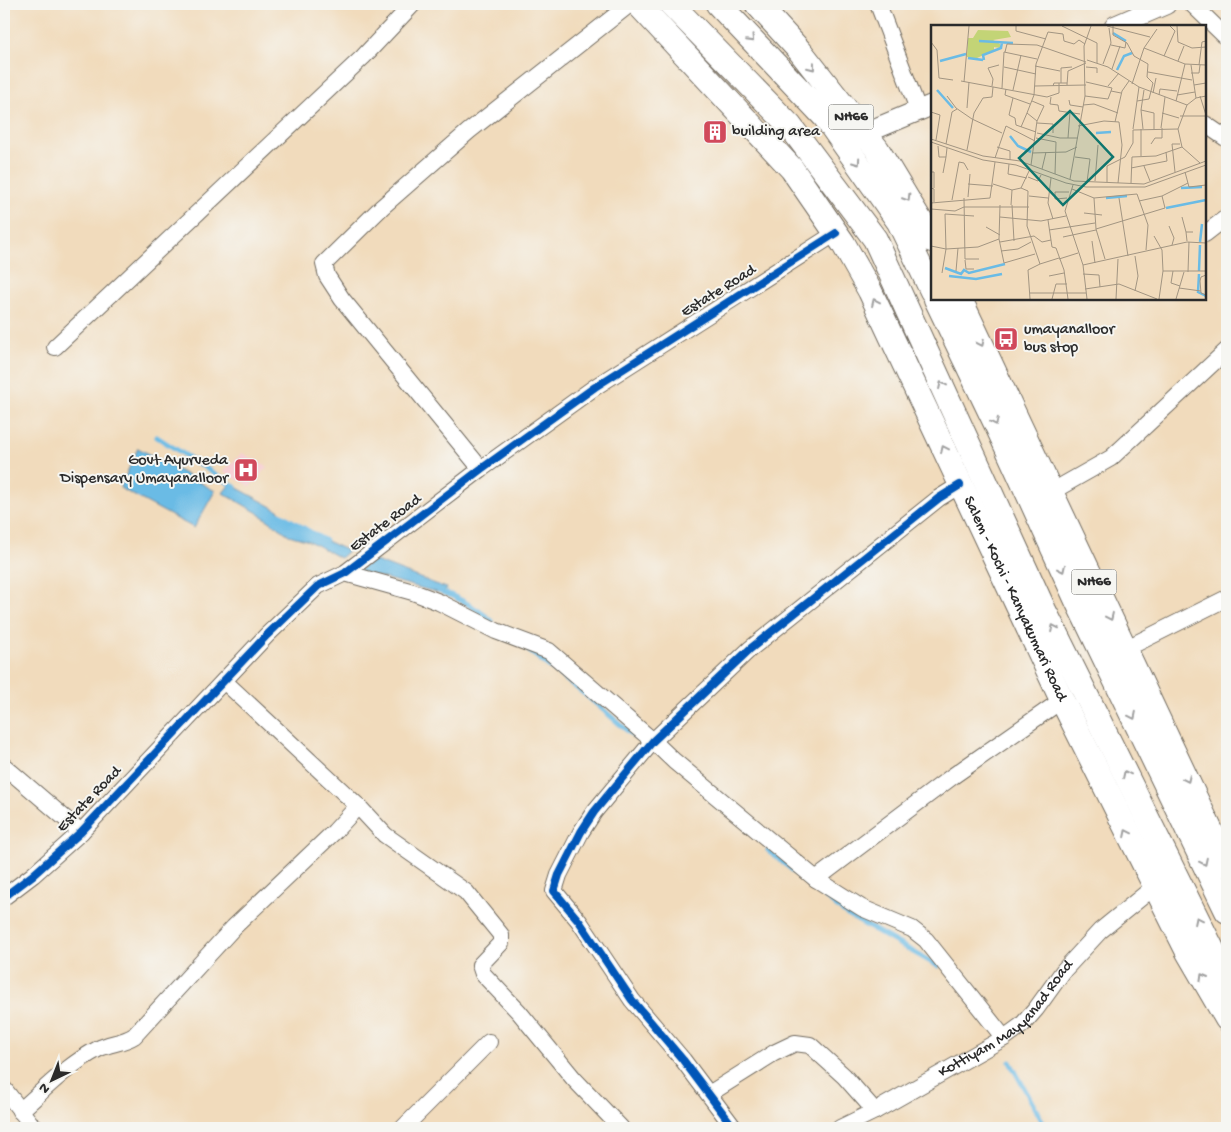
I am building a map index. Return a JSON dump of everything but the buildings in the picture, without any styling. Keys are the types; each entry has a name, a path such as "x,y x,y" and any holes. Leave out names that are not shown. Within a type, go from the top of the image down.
{"highway":[{"name":"Salem - Kochi - Kanyakumari Road","path":"638,4 792,169 836,234 870,291 1062,700 1154,887 1188,952 1227,1019"},
{"path":"671,4 790,126 875,239 1044,610 1227,979"},
{"path":"718,4 824,117 899,222 931,290"},
{"name":"NH66","path":"757,4 800,51 877,149 931,238"},
{"path":"936,300 998,428 1078,603 1227,911"},
{"name":"NH66","path":"960,300 1125,649 1225,854"}],"main road":[{"path":"1117,25 1166,4"},
{"path":"865,134 925,109"}],"street":[{"path":"55,347 363,57 412,4"},
{"path":"481,469 342,299 327,276 324,264 382,206 469,131 630,4"},
{"path":"878,4 925,109"},
{"path":"1192,4 1227,38"},
{"path":"1206,125 1227,139"},
{"path":"1206,233 1227,217"},
{"name":"Estate Road","path":"4,897 81,832 267,635 318,586 345,573 481,469 595,387 836,234"},
{"path":"1051,492 1111,458 1227,350"},
{"path":"734,1128 683,1060 632,1000 579,920 554,891 572,847 585,825 653,741 750,649 932,504 960,485"},
{"path":"345,573 413,592 439,602 496,631 549,652 653,741 674,762 816,879 862,908 912,929 926,940 1004,1038"},
{"path":"1125,649 1227,598"},
{"path":"224,681 358,806 386,835 466,892 501,935 501,943 480,965 483,974 519,1012 574,1080 621,1128"},
{"path":"816,879 953,776 1062,700"},
{"path":"4,766 81,832"},
{"path":"20,1111 75,1062 100,1048 128,1040 134,1036 234,927 334,832 358,806"},
{"name":"Kottiyam Mayyanad Road","path":"840,1128 875,1111 1004,1038 1022,1025 1036,1010 1064,970 1100,931 1154,887"},
{"path":"403,1128 489,1042"},
{"path":"708,1094 774,1053 794,1043 810,1045 844,1076 875,1111"},
{"path":"4,1089 34,1128"}],"shaded area":[{"name":"Govt Ayurveda Dispensary Umayanalloor","path":"242,453 268,467 250,486 223,472"}],"water":[{"path":"138,448 215,491 194,528 120,488"},
{"path":"230,484 278,510 305,531 348,551 340,558 309,541 289,535 258,513 223,493"},
{"path":"373,560 446,588 443,594 358,571"}],"waterway":[{"path":"157,437 235,487"},
{"path":"280,514 325,541"},
{"path":"439,591 467,603 492,621"},
{"path":"528,650 587,696 635,737"},
{"path":"768,850 846,914 938,966"},
{"path":"1010,1062 1046,1128"}],"cycle path":[{"path":"4,897 33,875 81,832 267,635 318,586 345,573 481,469 595,387 836,233"},
{"path":"734,1128 683,1060 632,1000 579,921 554,891 559,875 581,832 594,812 653,741 750,649 939,498 960,485"}],"place":[{"name":"building area","path":"715,132"},
{"name":"umayanalloor bus stop","path":"1006,339"},
{"name":"Govt Ayurveda Dispensary Umayanalloor","path":"246,470"}]}
